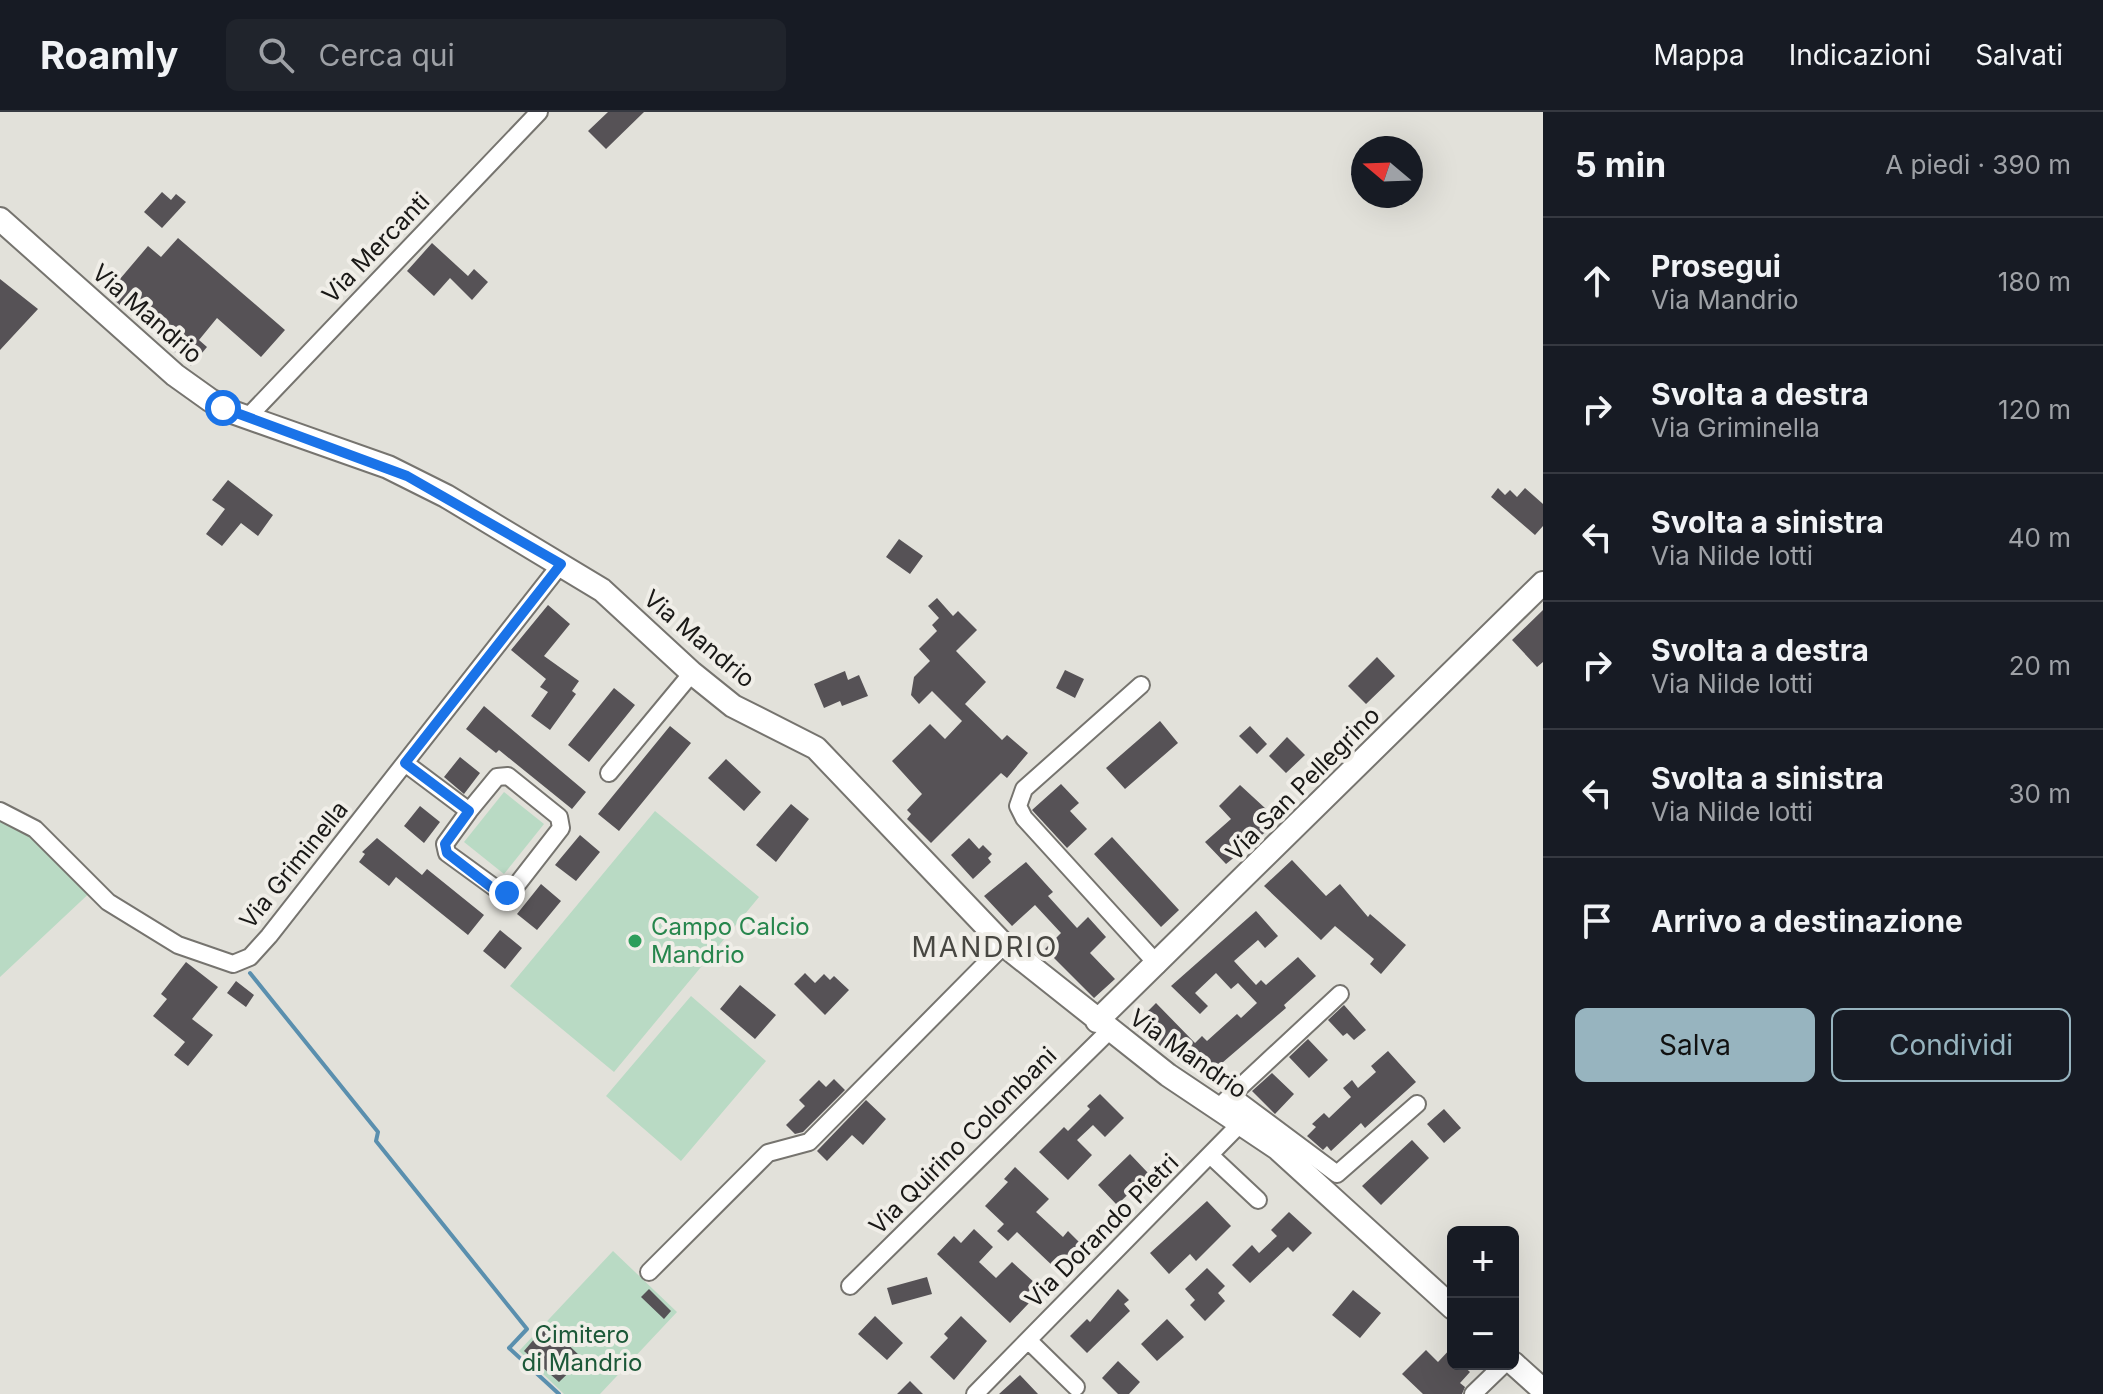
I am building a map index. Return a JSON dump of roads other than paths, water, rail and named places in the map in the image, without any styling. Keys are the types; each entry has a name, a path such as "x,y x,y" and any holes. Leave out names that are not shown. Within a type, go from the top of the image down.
{"street":[{"name":"Via Mercanti","path":"247,418 539,112"},
{"name":"Via Mandrio","path":"0,219 175,375 210,400 247,418 407,476 561,564 602,590 692,673 733,706 791,733 827,757 1004,945 1103,1026 1224,1101 1240,1124 1288,1157 1447,1303"},
{"name":"Via Griminella","path":"0,811 35,829 66,856 90,887 134,921 214,960 233,964 250,957 561,564"},
{"name":"Via San Pellegrino","path":"1103,1026 1158,965 1543,583"},
{"path":"609,773 692,673"},
{"path":"1141,685 1024,789 1018,806 1024,818 1158,965"},
{"path":"405,763 469,811"},
{"path":"508,776 559,817 561,828 512,891 502,893 447,853 445,844 469,811 497,777 508,776"},
{"path":"649,1272 768,1153 809,1142 1004,945"},
{"path":"1340,994 1224,1101 1337,1174 1417,1104"},
{"name":"Via Quirino Colombani","path":"850,1286 1103,1026"},
{"name":"Via Dorando Pietri","path":"975,1394 1240,1124"},
{"name":"Via Dorando Pietri","path":"1210,1155 1258,1200"},
{"name":"Via Dorando Pietri","path":"1028,1340 1076,1387"},
{"path":"1519,1368 1543,1390"},
{"path":"1473,1394 1498,1370"}],"waterway":[{"path":"250,973 378,1132 376,1141 527,1329 509,1348 559,1394"}],"place":[{"name":"Campo Calcio Mandrio","path":"635,941"}],"district":[{"name":"MANDRIO","path":"985,947"}],"park label":[{"name":"Cimitero di Mandrio","path":"582,1349"}]}
